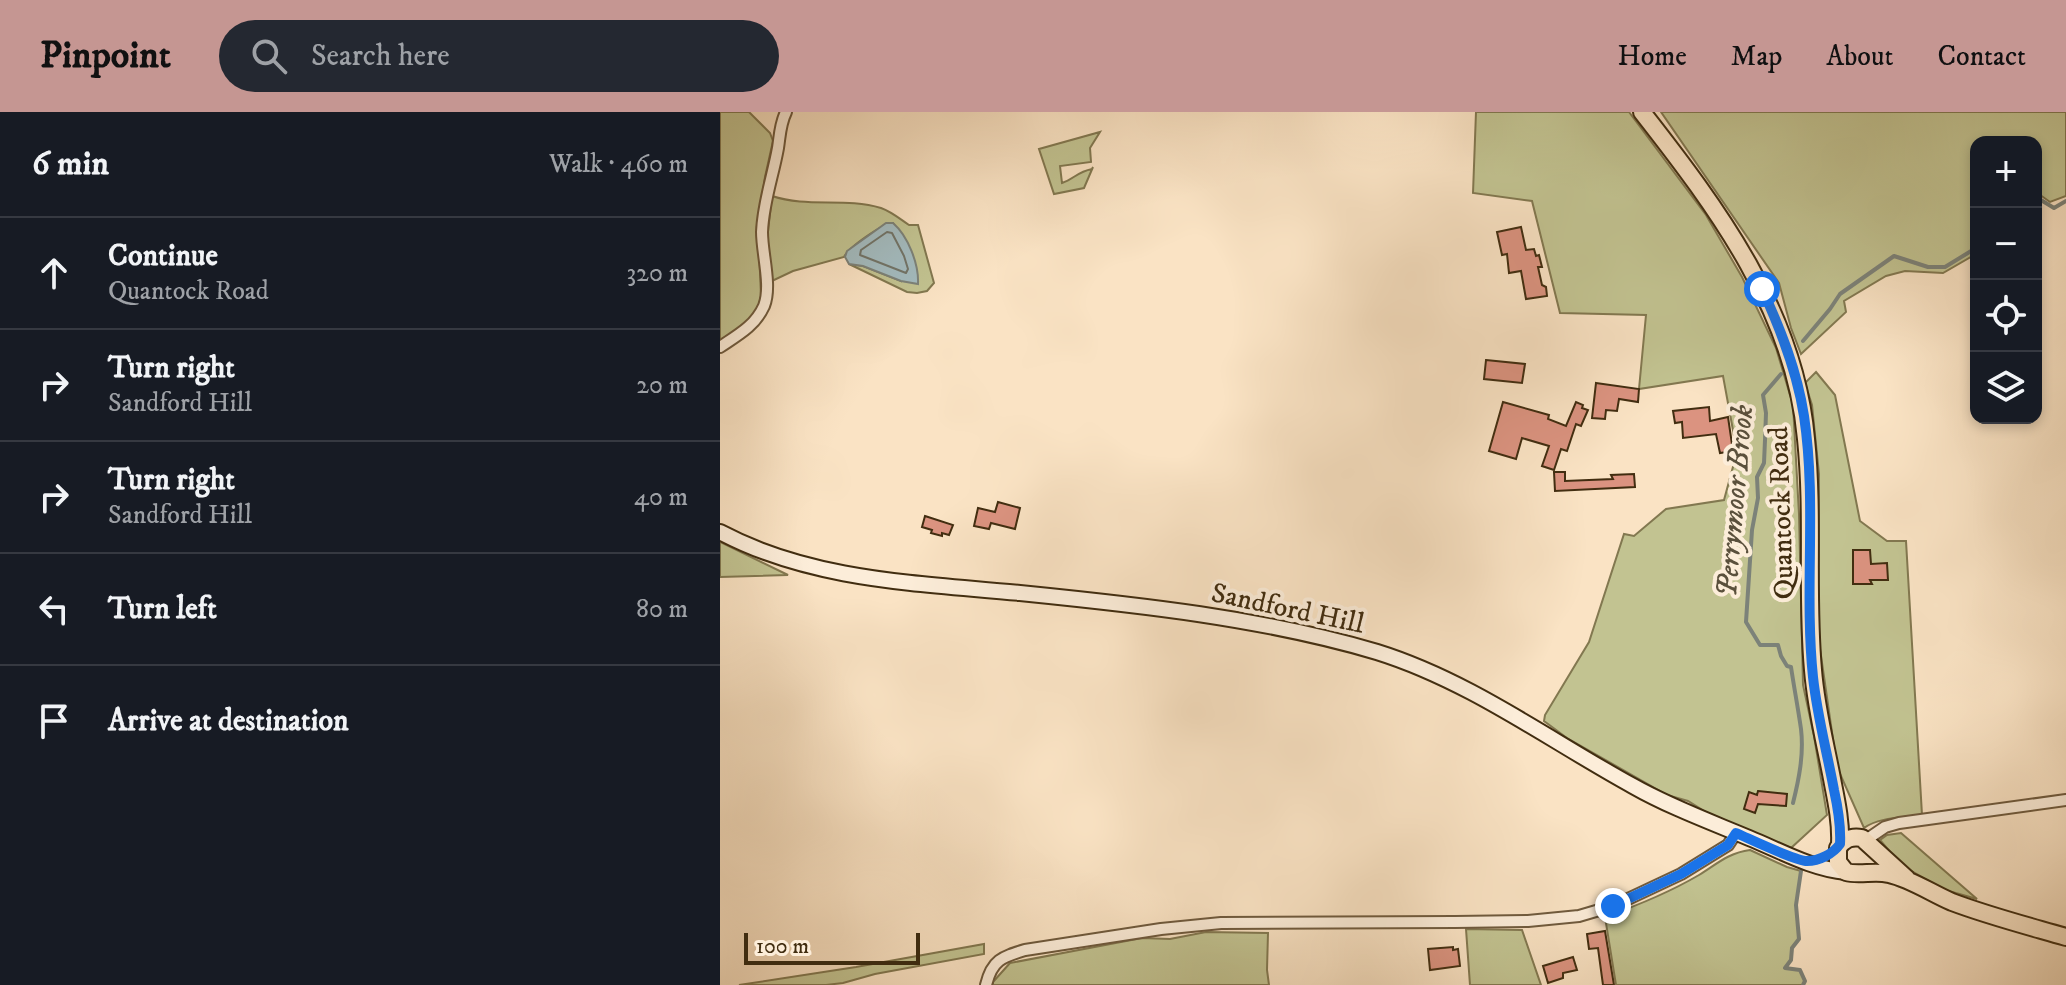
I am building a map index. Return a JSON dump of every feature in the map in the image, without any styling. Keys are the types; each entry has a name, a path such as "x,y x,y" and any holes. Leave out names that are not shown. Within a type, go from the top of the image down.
{"main road":[{"name":"Quantock Road","path":"1642,112 1708,200 1743,253 1775,318 1794,370 1808,460 1809,612 1813,674 1838,810 1839,846"},
{"name":"Sandford Hill","path":"720,532 771,555 864,577 1214,617 1380,653 1428,671 1484,698 1635,787 1825,869 1854,872"},
{"name":"Quantock Road","path":"1838,810 1866,843 1907,879"},
{"path":"1805,861 1824,857 1846,839 1866,843 1872,863 1854,872"},
{"path":"1839,846 1838,862 1854,872 1876,871 1907,879 1935,895 1973,910 2066,937"}],"street":[{"path":"720,347 748,329 757,319 766,298 762,235 764,211 786,112"},
{"path":"1866,843 1885,827 1899,823 2066,800"},
{"path":"986,985 990,971 1004,956 1161,929 1221,923 1528,921 1579,916 1613,906 1681,874 1728,845 1736,833"}],"green space":[{"path":"720,112 749,112 770,133 773,141 758,225 759,304 746,323 720,340"},
{"path":"1476,112 1629,112 1706,215 1742,277 1776,348 1793,405 1803,685 1827,815 1791,848 1717,819 1688,801 1667,795 1567,738 1544,721 1589,642 1624,534 1634,536 1666,509 1724,500 1737,452 1723,376 1639,389 1646,315 1560,313 1532,201 1473,193"},
{"path":"1661,112 2066,112 2066,196 2050,202 2042,196 2042,136 1970,136 1970,257 1943,273 1905,271 1886,276 1844,301 1846,312 1801,354 1779,283"},
{"path":"1100,132 1090,148 1091,162 1060,166 1062,183 1093,167 1084,188 1054,194 1039,149"},
{"path":"772,196 786,200 867,205 885,210 909,225 918,225 934,283 927,291 907,292 849,264 863,266 901,281 902,235 893,223 866,237 844,257 793,271 772,281 767,240"},
{"path":"1816,372 1835,395 1860,521 1887,541 1906,541 1922,815 1884,820 1864,828 1837,767 1818,635 1819,474 1812,405 1805,383"},
{"path":"720,542 788,575 720,577"},
{"path":"1901,833 1977,899 1945,890 1901,865 1880,840 1887,835"},
{"path":"1750,850 1801,871 1796,905 1799,939 1785,968 1800,970 1805,981 1803,985 1616,985 1605,917 1665,893 1729,856"},
{"path":"1466,929 1522,930 1541,985 1470,985"},
{"path":"1206,932 1268,933 1269,985 993,985 1010,963 1142,938 1170,939"},
{"path":"984,944 984,954 843,983 739,985 856,967"}],"water":[{"path":"886,223 893,223 908,243 917,268 918,284 849,264 845,257 847,251"}],"building":[{"path":"1521,227 1526,250 1534,249 1536,256 1539,255 1542,267 1538,267 1547,296 1526,299 1521,271 1509,273 1507,254 1502,255 1497,232"},
{"path":"1486,360 1525,364 1522,383 1484,379"},
{"path":"1596,383 1639,389 1638,402 1619,399 1617,411 1606,410 1605,419 1592,418"},
{"path":"1503,402 1549,415 1548,419 1566,426 1576,402 1588,410 1581,426 1576,424 1567,451 1561,449 1554,470 1542,466 1549,446 1522,438 1516,459 1489,451"},
{"path":"1709,407 1710,421 1728,417 1733,451 1720,453 1716,434 1683,438 1682,422 1675,423 1673,411"},
{"path":"1554,472 1565,472 1565,481 1613,479 1611,475 1634,474 1635,487 1555,491"},
{"path":"998,502 1020,508 1015,529 991,523 989,529 974,526 978,508 995,512"},
{"path":"925,516 953,525 949,535 931,533 932,530 922,527"},
{"path":"1853,550 1870,550 1871,564 1887,563 1888,580 1853,584"},
{"path":"1758,791 1787,794 1786,806 1758,804 1755,813 1744,809 1749,792 1757,795"},
{"path":"1605,931 1614,985 1603,985 1598,948 1589,949 1587,934"},
{"path":"1453,947 1453,950 1458,949 1460,966 1430,970 1428,949"},
{"path":"1573,957 1577,970 1563,973 1563,978 1548,983 1543,966"}],"waterway":[{"name":"Perrymoor Brook","path":"2042,201 2054,208 2066,201"},
{"name":"Perrymoor Brook","path":"1803,341 1840,294 1894,256 1928,267 1945,267 1970,252"},
{"name":"Perrymoor Brook","path":"1781,374 1763,395 1766,413 1764,463 1757,477 1758,498 1752,530 1746,622 1760,645 1778,645 1781,656 1791,667 1802,738 1793,803"},
{"name":"Perrymoor Brook","path":"1801,871 1796,905 1799,939 1785,968 1800,970 1805,981 1803,985"}],"route":[{"path":"1613,906 1681,874 1728,845 1736,833 1805,861 1824,857 1840,844 1838,810 1813,674 1809,612 1809,482 1804,419 1788,350 1762,289"}]}
